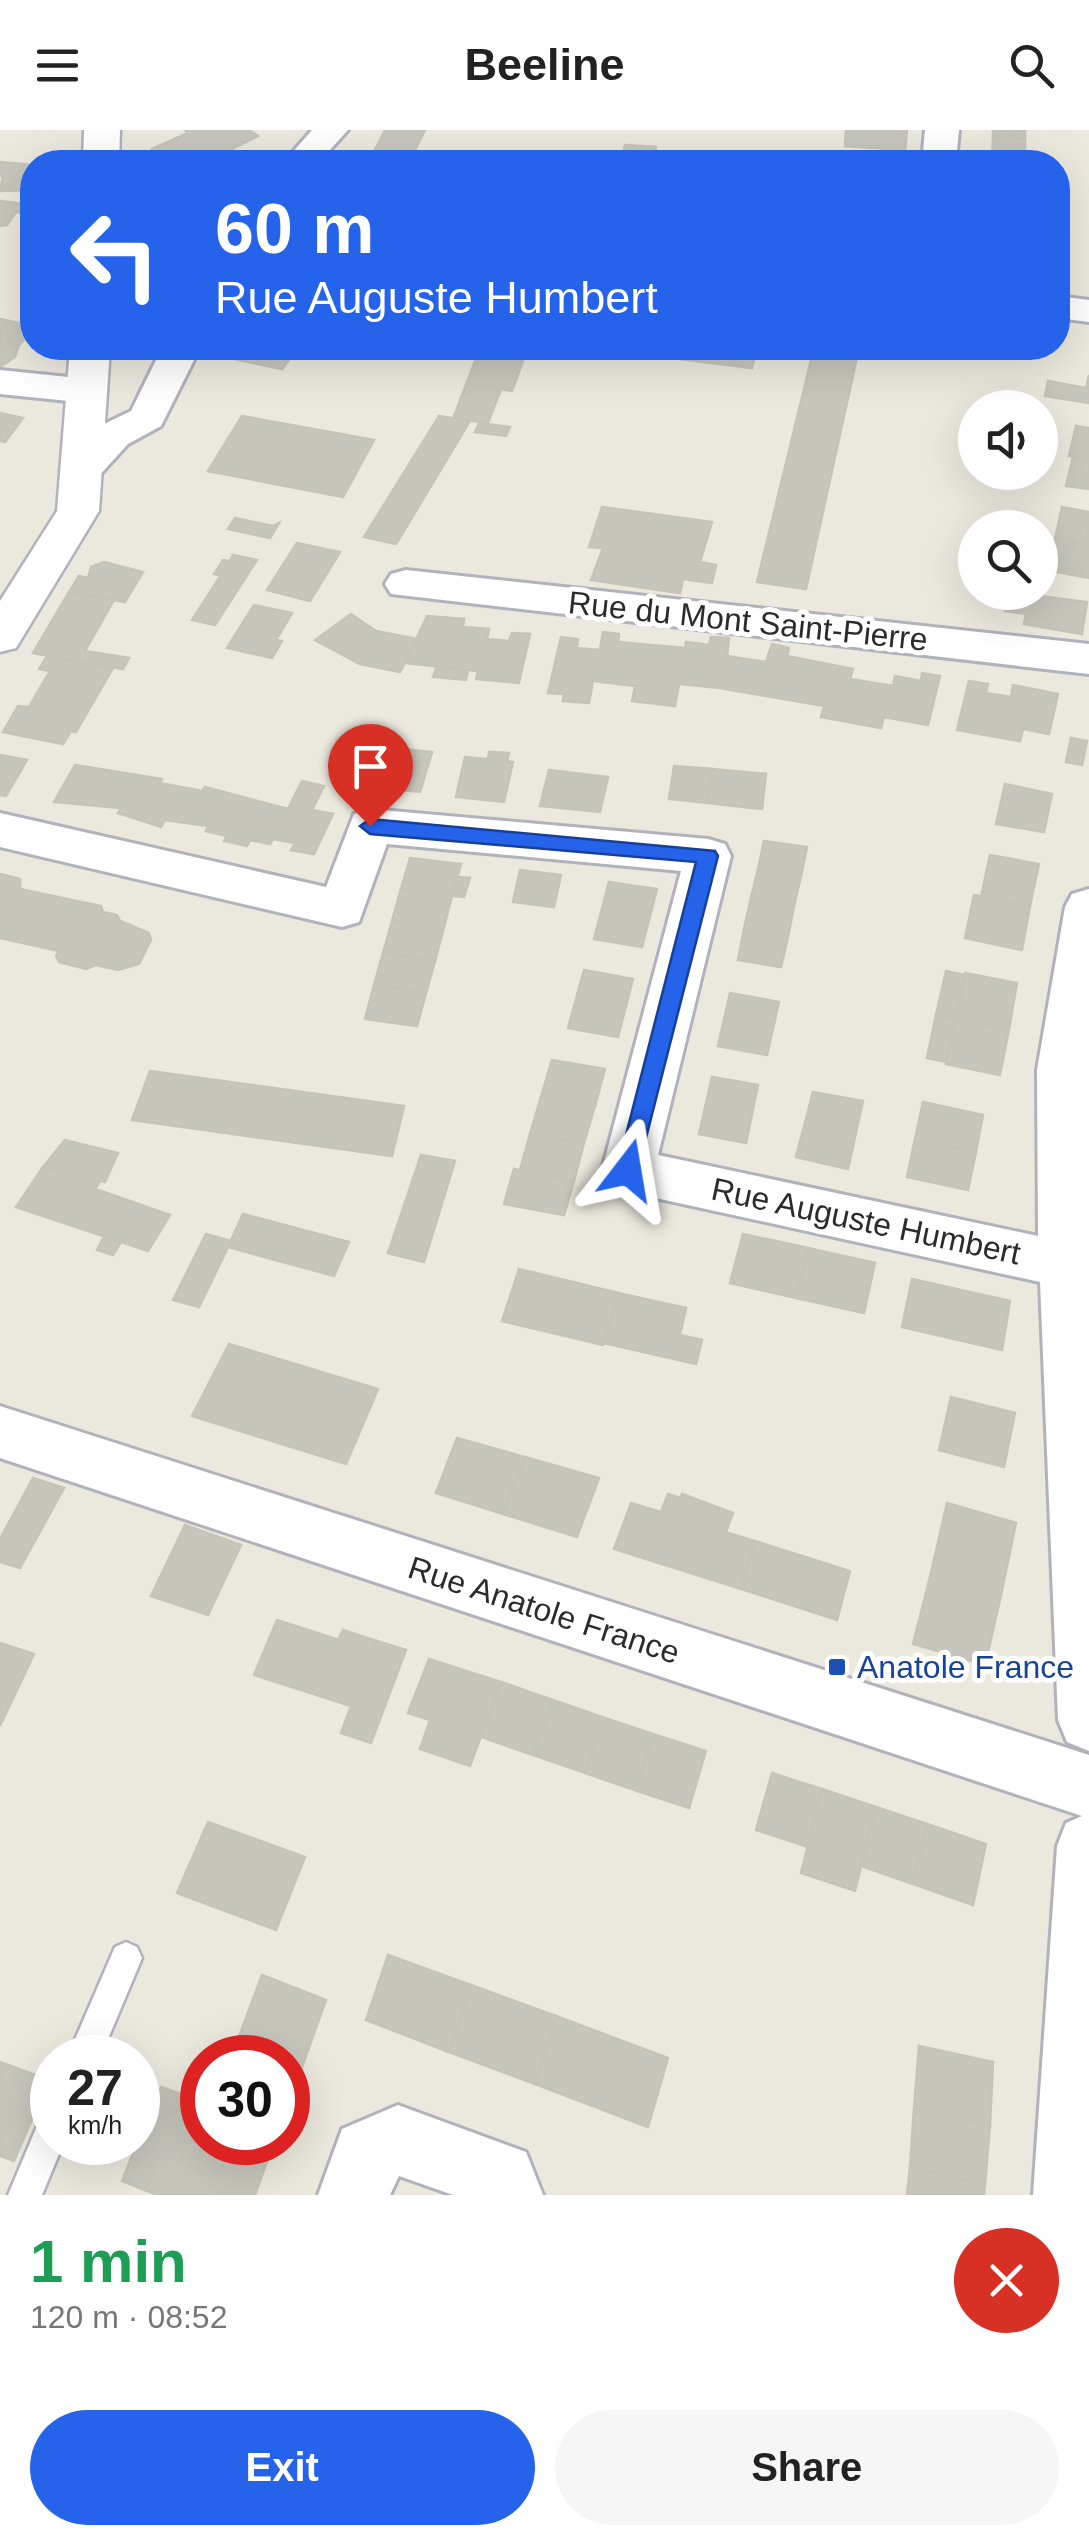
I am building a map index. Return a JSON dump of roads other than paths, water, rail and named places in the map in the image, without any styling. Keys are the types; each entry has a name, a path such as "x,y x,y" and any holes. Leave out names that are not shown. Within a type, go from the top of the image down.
{"street":[{"path":"312,150 331,130"},
{"path":"6,618 78,512 89,360"},
{"path":"84,469 114,435 146,418 155,408 176,360"},
{"path":"0,382 88,390"},
{"name":"Rue du Mont Saint-Pierre","path":"406,584 1089,659"},
{"name":"Rue Auguste Humbert","path":"0,830 342,909 370,826 708,856 628,1170 1066,1265"},
{"path":"1089,907 1062,1070 1066,1265 1089,1720"},
{"name":"Rue Anatole France","path":"0,1432 1089,1787"},
{"path":"1069,2195 1089,1846"},
{"path":"354,2195 367,2154 398,2140 501,2177 506,2195"}],"lane":[{"path":"94,2035 126,1958"},
{"path":"25,2195 37,2165"}],"place":[{"name":"Anatole France","path":"837,1667"}]}
